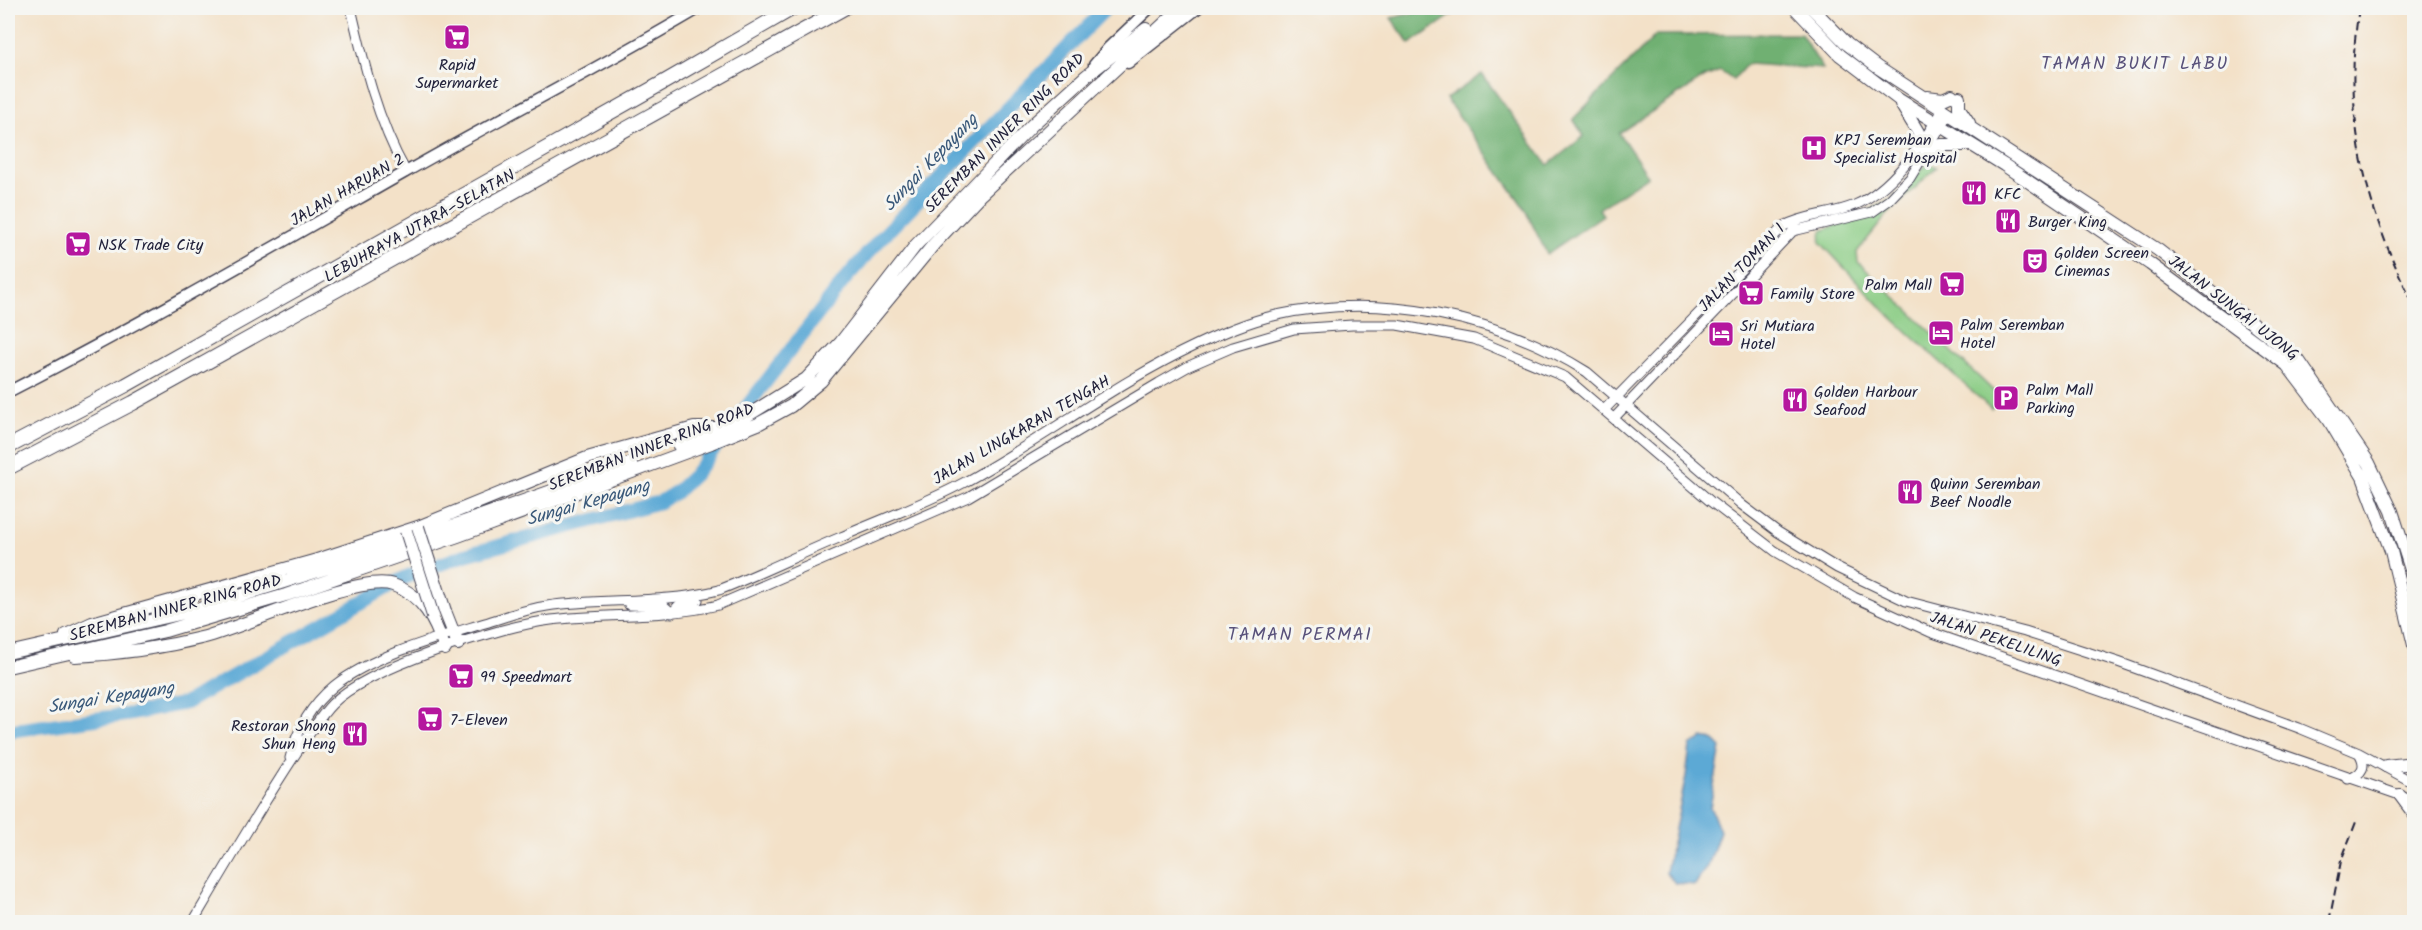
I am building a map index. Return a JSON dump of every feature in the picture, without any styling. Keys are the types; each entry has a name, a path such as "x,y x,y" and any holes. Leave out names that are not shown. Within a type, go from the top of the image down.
{"highway":[{"name":"LEBUHRAYA UTARA–SELATAN","path":"8,447 146,373 793,8"},
{"name":"LEBUHRAYA UTARA–SELATAN","path":"8,468 133,403 844,8"}],"main road":[{"name":"JALAN HARUAN 2","path":"8,392 122,334 405,172 600,67 700,8"},
{"name":"SEREMBAN INNER RING ROAD","path":"8,666 165,631 295,592 458,536 686,448 770,404 806,379 841,342 916,245 1032,124 1086,75 1108,47 1150,8"},
{"path":"1086,75 1169,8"},
{"path":"1095,87 1180,8"},
{"name":"SEREMBAN INNER RING ROAD","path":"8,652 193,611 393,547 758,424 791,406 821,381 934,244 981,194 1062,117 1095,87 1158,42 1198,8"},
{"name":"JALAN SUNGAI UJONG","path":"1795,8 1840,55 1898,99 2150,264 2287,365 2329,420 2363,477 2391,551 2415,645"},
{"name":"JALAN SUNGAI UJONG","path":"1812,8 1847,44 1923,97 2158,250 2297,358 2369,463 2391,511 2415,579"},
{"path":"1923,97 1942,99 1955,96 1961,111 1973,129"},
{"path":"1898,99 1913,122 1924,147 1946,144 1971,146"},
{"path":"48,644 92,623 189,597 412,529 587,458 694,428 724,427"},
{"path":"412,529 439,614 441,637 445,649"},
{"path":"53,657 136,651 205,637 241,627 363,584 392,585 413,596 439,614 456,639"},
{"path":"2386,766 2415,763"},
{"path":"2400,795 2415,814"}],"street":[{"path":"351,8 372,92 391,146 405,172"},
{"name":"JALAN TOMAN 1","path":"1615,417 1793,231 1872,212 1901,188 1946,112"},
{"name":"JALAN TOMAN 1","path":"1605,409 1784,226 1802,218 1855,205 1868,197 1924,147"},
{"name":"JALAN LINGKARAN TENGAH","path":"193,922 289,761 333,702 350,689 377,674 445,649 456,639 545,607 610,600 686,596 719,590 944,493 1194,346 1229,331 1277,315 1320,309 1381,307 1424,312 1476,322 1536,343 1587,372 1627,405"},
{"name":"JALAN LINGKARAN TENGAH","path":"289,761 295,736 307,716 334,686 366,668 441,637 456,639 551,620 692,612 745,596 968,497 1189,366 1278,333 1309,327 1388,325 1420,328 1474,339 1565,377 1615,417"},
{"name":"JALAN PEKELILING","path":"1627,405 1742,505 1778,532 1837,568 1896,596 2025,632 2118,662 2289,724 2359,753 2415,783"},
{"name":"JALAN PEKELILING","path":"1615,417 1710,501 1775,551 1854,597 1930,632 2109,692 2349,779 2415,800"},
{"path":"610,600 619,604 664,606 672,613 681,605 705,598 719,590"},
{"path":"2349,779 2363,770 2364,762 2359,753"}],"green space":[{"path":"1435,8 1462,8 1410,44 1391,18"},
{"path":"1801,34 1823,69 1747,64 1733,80 1720,71 1705,77 1619,133 1648,176 1599,209 1603,215 1547,254 1523,206 1446,99 1482,74 1548,165 1584,136 1573,119 1656,35"},
{"path":"1928,163 1937,167 1887,215 1857,252 1858,262 2002,399 1991,409 1885,311 1820,242 1822,231 1892,200"}],"water":[{"path":"1702,738 1713,740 1721,748 1710,807 1720,831 1709,863 1695,885 1675,883 1666,872 1690,746"}],"waterway":[{"name":"Sungai Kepayang","path":"8,731 132,714 186,703 406,577 465,555 660,502 676,492 694,475 846,278 884,235 1106,8"}],"railway":[{"path":"2359,8 2354,48 2354,86 2356,124 2362,161 2382,234 2414,305"},
{"path":"2329,922 2341,861 2356,822"}],"place":[{"name":"Rapid Supermarket","path":"457,37"},
{"name":"KPJ Seremban Specialist Hospital","path":"1814,148"},
{"name":"KFC","path":"1974,193"},
{"name":"Burger King","path":"2008,221"},
{"name":"NSK Trade City","path":"78,244"},
{"name":"Golden Screen Cinemas","path":"2035,261"},
{"name":"Palm Mall","path":"1952,284"},
{"name":"Family Store","path":"1751,293"},
{"name":"Palm Seremban Hotel","path":"1941,333"},
{"name":"Sri Mutiara Hotel","path":"1721,334"},
{"name":"Palm Mall Parking","path":"2006,398"},
{"name":"Golden Harbour Seafood","path":"1795,400"},
{"name":"Quinn Seremban Beef Noodle","path":"1910,492"},
{"name":"99 Speedmart","path":"461,676"},
{"name":"7-Eleven","path":"430,719"},
{"name":"Restoran Shong Shun Heng","path":"355,734"}],"district":[{"name":"TAMAN BUKIT LABU","path":"2135,63"},
{"name":"TAMAN PERMAI","path":"1300,634"}]}
